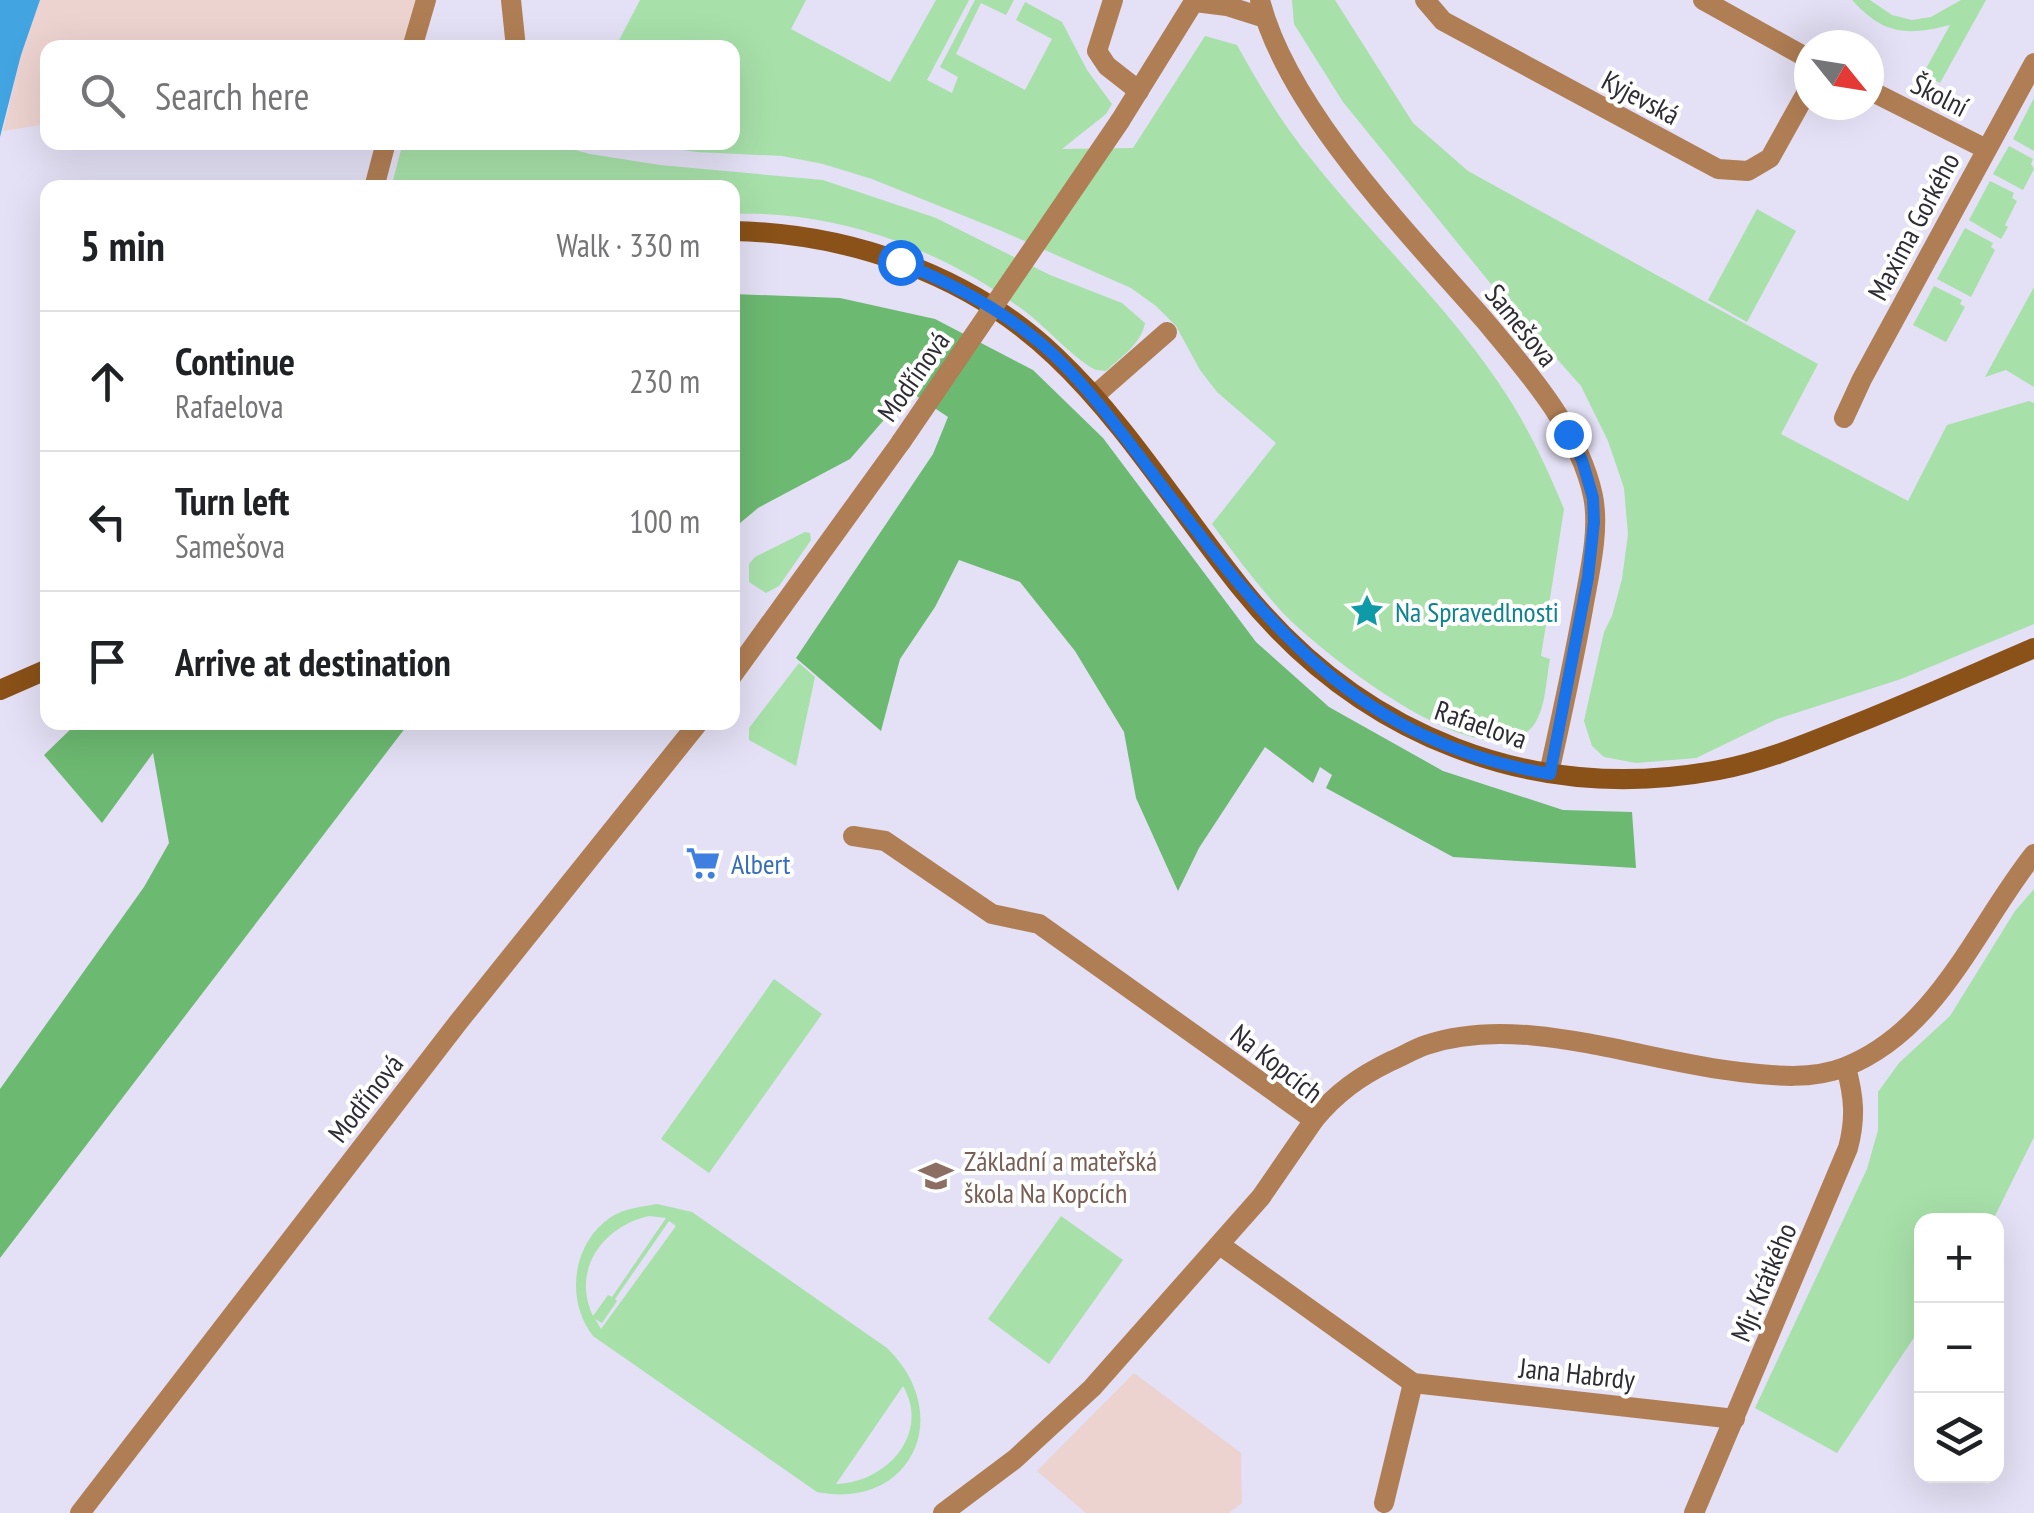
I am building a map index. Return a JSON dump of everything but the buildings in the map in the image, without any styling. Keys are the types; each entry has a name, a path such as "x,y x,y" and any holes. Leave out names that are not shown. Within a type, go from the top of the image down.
{"main road":[{"name":"Rafaelova","path":"740,231 841,243 930,274 1004,316 1048,350 1094,396 1244,592 1298,650 1367,704 1417,732 1482,759 1550,774 1650,779 1722,769 1793,749 2034,648"},
{"path":"0,690 40,672"}],"street":[{"path":"414,40 426,0"},
{"path":"510,0 515,40"},
{"path":"1113,0 1098,51 1107,66 1139,91"},
{"name":"Kyjevská","path":"1425,0 1443,21 1718,169 1748,172 1770,158 1794,115"},
{"path":"1703,0 1794,51"},
{"name":"Modřínová","path":"740,665 901,442 1120,121 1195,1"},
{"name":"Samešova","path":"1195,1 1263,9 1286,66 1310,106 1373,193 1510,350 1546,398 1582,460 1593,498 1594,522 1586,593 1550,774"},
{"name":"Maxima Gorkého","path":"1844,418 2034,63"},
{"name":"Školní","path":"1884,98 1986,149"},
{"path":"376,180 384,150"},
{"path":"1094,396 1167,332"},
{"name":"Modřínová","path":"80,1513 460,1020 693,730"},
{"name":"Na Kopcích","path":"853,836 885,841 992,914 1038,924 1314,1120 1260,1197 1092,1388 1015,1458 944,1513"},
{"path":"1314,1120 1361,1076 1426,1044 1471,1036 1538,1036 1671,1062 1782,1077 1846,1067 1900,1032 1935,998 2034,854"},
{"name":"Mjr. Krátkého","path":"1694,1513 1848,1148 1855,1120 1854,1095 1846,1067"},
{"name":"Jana Habrdy","path":"1220,1245 1413,1383 1736,1418"},
{"path":"1384,1503 1413,1383"}],"shaded area":[{"path":"40,0 426,0 414,40 40,40 40,125 3,131 21,55"},
{"path":"1134,1373 1241,1453 1242,1503 1229,1513 1086,1513 1037,1471"}],"green space":[{"path":"640,0 806,0 791,29 890,82 936,0 969,0 927,80 952,93 958,77 940,67 975,0 1014,0 1006,15 981,3 956,54 1025,90 1052,39 1016,20 1025,2 1062,22 1087,70 1112,104 1106,114 1062,149 1133,148 1205,36 1237,45 1301,147 1431,297 1498,382 1553,482 1564,509 1541,656 1550,659 1543,703 1533,726 1510,740 1479,739 1443,726 1366,681 1284,614 1212,524 1276,443 1217,392 1176,326 1156,306 1131,288 872,179 782,156 683,150 740,150 740,40 619,40"},
{"path":"1292,0 1335,0 1413,123 1468,171 1818,364 1781,434 1908,501 1947,425 2029,401 2034,403 2034,624 1901,679 1777,719 1696,758 1636,763 1604,757 1592,746 1584,721 1604,632 1622,579 1628,534 1624,488 1608,441 1581,386 1495,289 1343,102 1294,24"},
{"path":"1852,0 1870,0 1892,15 1912,20 1931,17 1961,0 1986,0 1940,83 1923,74 1950,25 1921,31 1897,30 1875,20"},
{"path":"2034,98 2034,151 2013,139"},
{"path":"2009,146 2033,159 2034,169 2023,190 1993,174"},
{"path":"401,150 575,150 660,165 823,180 936,218 1050,275 1122,303 1145,323 1135,344 1124,355 1106,371 1096,370 987,286 919,250 809,218 740,214 740,180 393,180"},
{"path":"1990,181 2014,193 2012,198 2017,201 2001,239 1969,220"},
{"path":"1757,209 1796,231 1747,322 1708,300"},
{"path":"1965,228 1993,243 1991,247 1995,250 1971,297 1937,279"},
{"path":"1934,286 1962,300 1960,304 1965,307 1946,342 1913,325"},
{"path":"2034,287 2034,387 2006,370 1985,377"},
{"path":"740,294 840,298 935,319 1033,370 1103,438 1256,642 1329,707 1443,771 1563,810 1632,812 1636,868 1453,857 1326,788 1332,775 1320,767 1313,783 1265,747 1199,848 1178,891 1136,798 1124,732 1075,651 1020,582 959,560 935,607 900,659 881,731 796,658 933,454 948,417 909,391 850,459 758,508 740,523"},
{"path":"810,533 811,540 779,586 766,593 749,582 749,564 755,557"},
{"path":"799,663 815,677 796,766 749,740 749,728"},
{"path":"70,730 404,730 0,1258 0,1089 144,887 169,843 153,753 102,823 44,755"},
{"path":"2034,889 2034,1137 1996,1213 1914,1213 1914,1338 1837,1453 1755,1408 1867,1169 1878,1130 1878,1092 1899,1063 1950,1016 2015,911"},
{"path":"774,979 822,1014 709,1173 661,1139"},
{"path":"657,1204 692,1212 887,1348 908,1374 918,1401 920,1428 913,1452 899,1472 877,1487 850,1494 817,1492 593,1336 584,1322 576,1289 581,1257 588,1242 611,1217","holes":["649,1216 666,1218 612,1297 608,1295 593,1316 586,1282 596,1252 618,1229","669,1221 676,1226 601,1329 595,1319 602,1323","903,1386 911,1421 899,1453 871,1475 836,1484"]},
{"path":"1061,1216 1123,1260 1049,1364 988,1319"}],"water":[{"path":"0,0 40,0 0,137"}],"place":[{"name":"Na Spravedlnosti","path":"1367,611"},
{"name":"Albert","path":"703,863"},
{"name":"Základní a mateřská škola Na Kopcích","path":"936,1176"}],"route":[{"path":"900,262 970,294 1056,356 1094,396 1244,592 1322,672 1367,704 1417,732 1482,759 1550,774 1588,577 1594,522 1593,498 1582,460 1568,434"}]}
